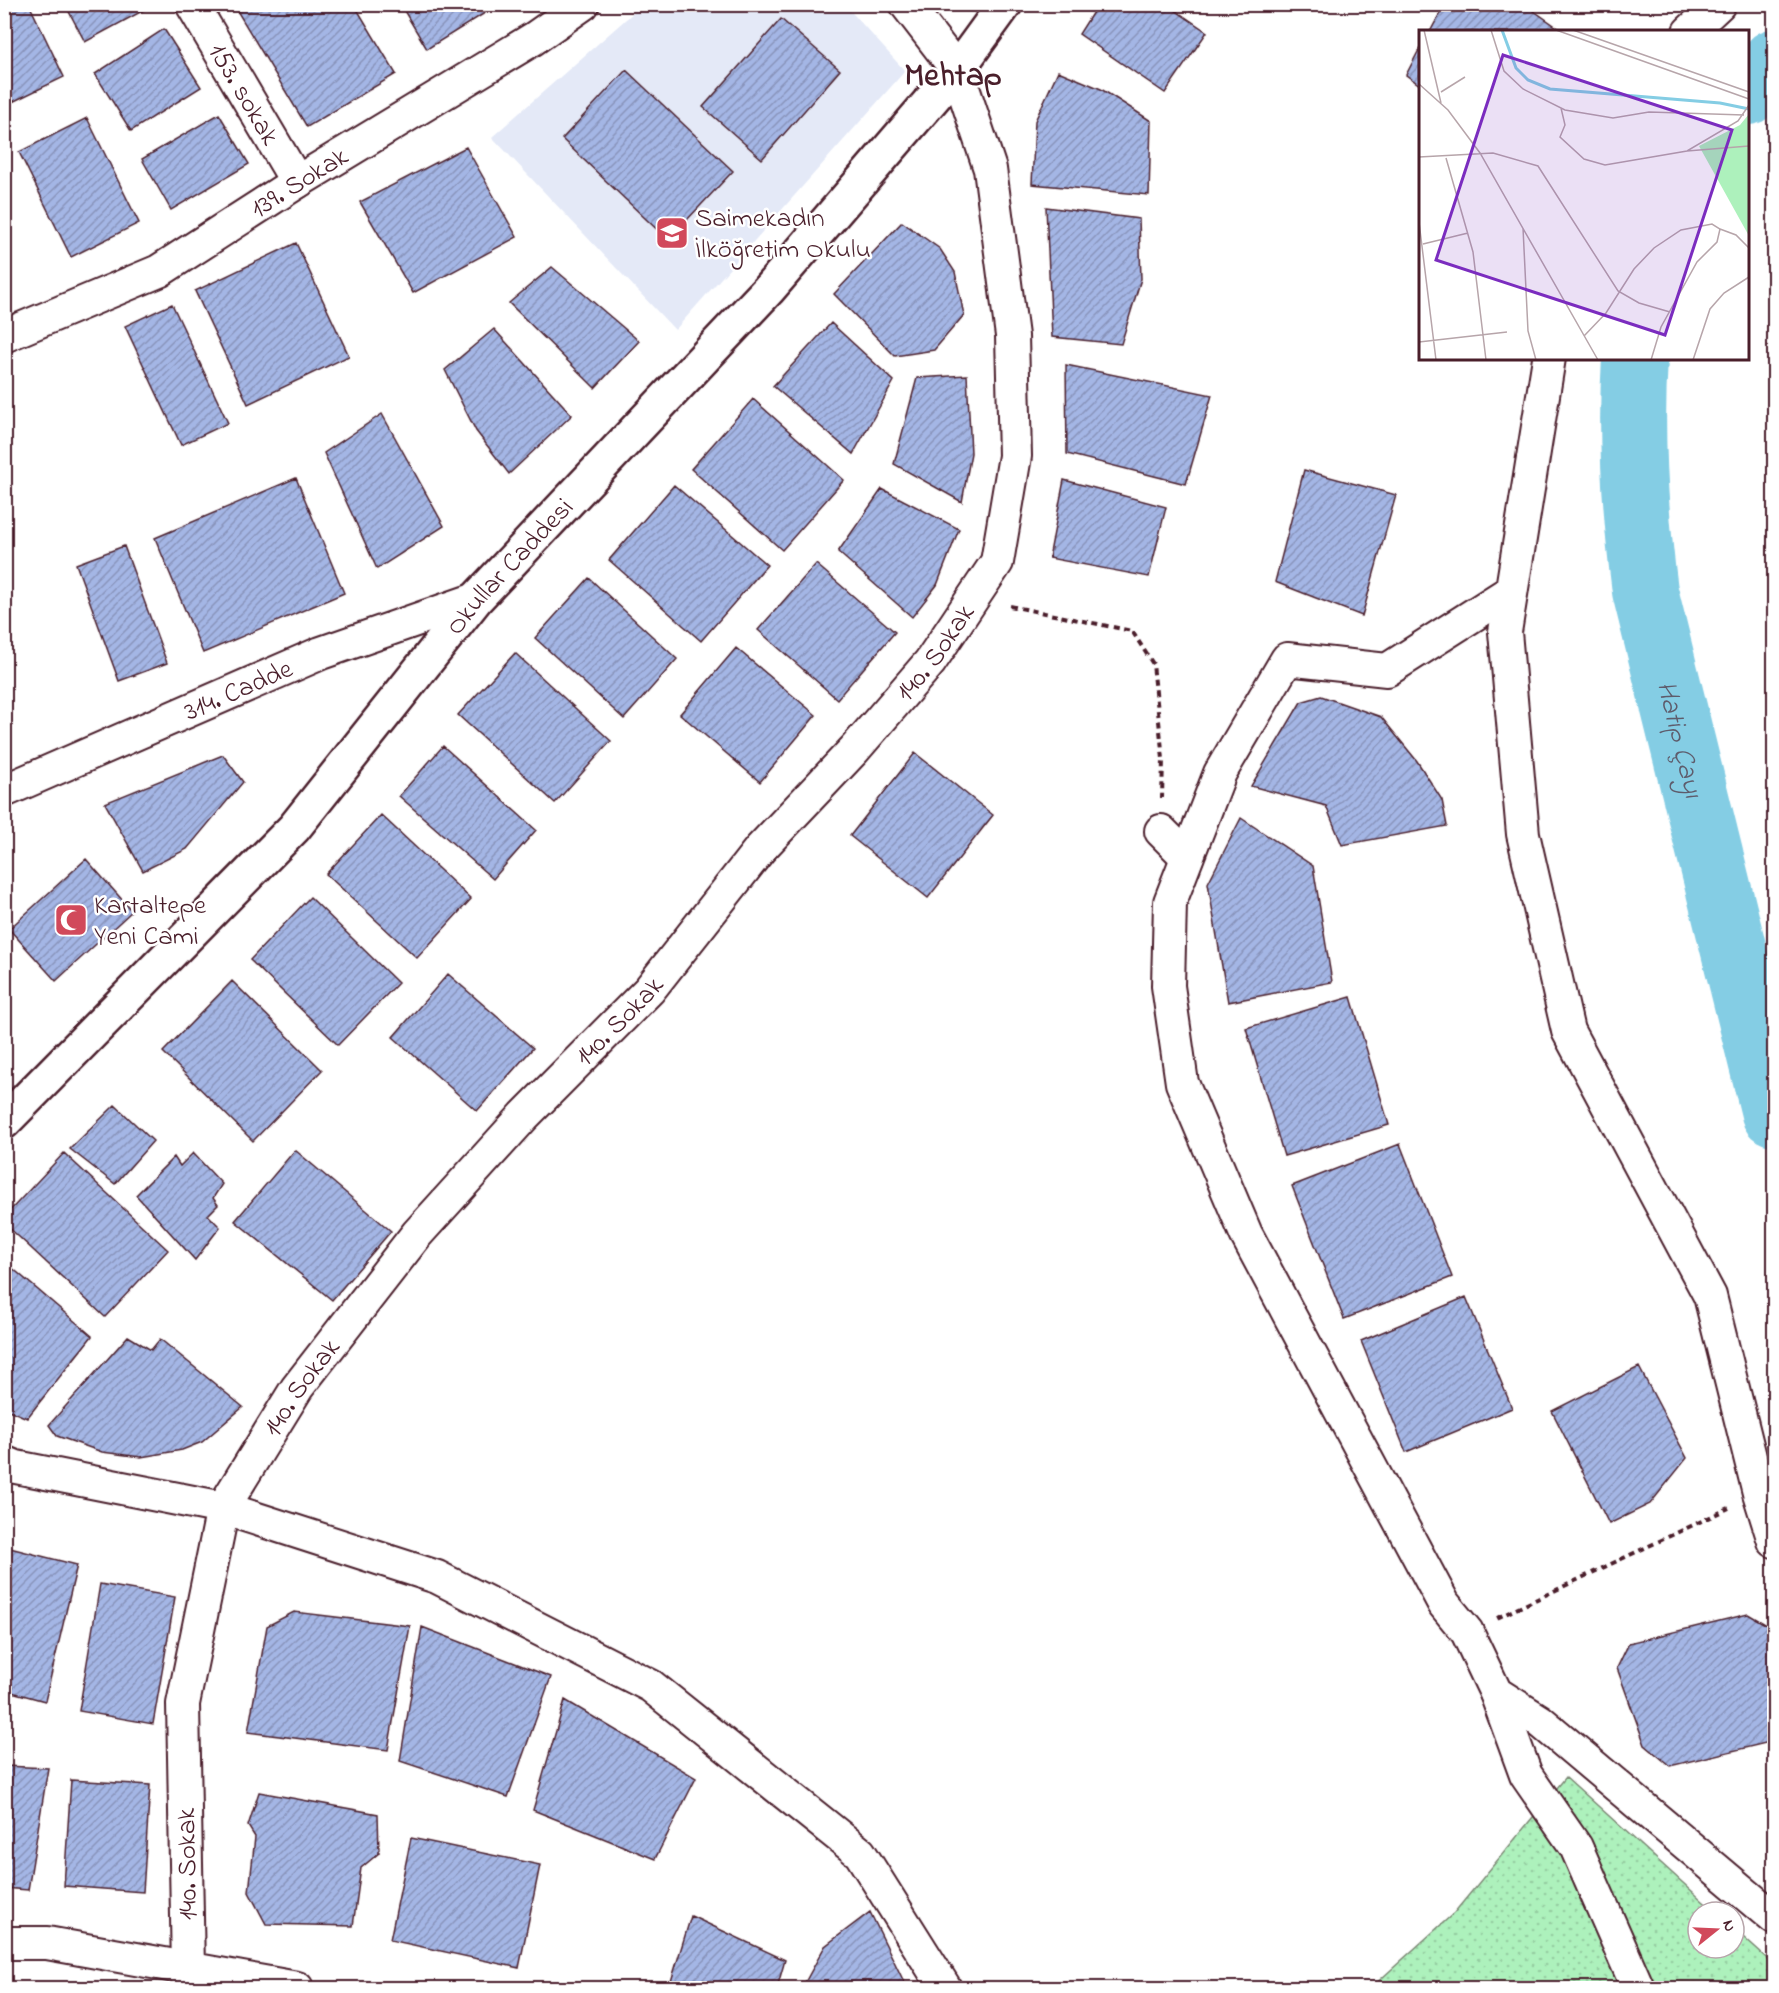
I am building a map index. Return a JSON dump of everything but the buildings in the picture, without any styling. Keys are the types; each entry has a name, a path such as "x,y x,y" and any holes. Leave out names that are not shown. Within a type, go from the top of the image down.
{"street":[{"name":"153. sokak","path":"192,4 297,182"},
{"name":"139. Sokak","path":"4,336 159,271 297,182 533,39 583,4"},
{"name":"140. Sokak","path":"188,1969 183,1704 223,1508 297,1388 417,1234 524,1116 649,990 760,849 854,750 982,600 997,562 1015,456 1012,336 990,170 957,70 906,4"},
{"name":"Okullar Caddesi","path":"4,1122 294,828 476,599 768,290 957,70 1005,4"},
{"path":"1691,30 1719,4"},
{"path":"1549,360 1505,632 1523,834 1568,1031 1710,1296 1759,1493 1774,1541"},
{"path":"1511,591 1387,670 1287,659 1220,773 1170,902 1168,986 1182,1083 1246,1234 1444,1604 1467,1632 1496,1693 1526,1774 1576,1847 1638,1989"},
{"name":"314. Cadde","path":"4,791 321,653 476,599"},
{"path":"1161,831 1187,858"},
{"path":"4,1462 16,1467 223,1508 437,1577 651,1686 860,1853 945,1989"},
{"path":"1496,1693 1540,1721 1774,1918"},
{"path":"4,1944 47,1943 297,1989"}],"path":[{"path":"982,600 1132,631 1153,664 1163,759 1161,831"},
{"path":"1467,1632 1759,1493"}],"shaded area":[{"name":"Saimekadın İlköğretim Okulu","path":"642,5 845,5 905,71 675,330 492,137"}],"green space":[{"path":"1566,1777 1702,1900 1686,1900 1686,1960 1746,1960 1746,1940 1774,1965 1774,1988 1371,1988 1454,1913"}],"waterway":[{"name":"Hatip Çayı","path":"1749,91 1774,62"},
{"name":"Hatip Çayı","path":"1635,360 1634,475 1645,591 1774,1113"}],"place":[{"name":"Saimekadın İlköğretim Okulu","path":"672,233"},
{"name":"Kartaltepe Yeni Cami","path":"71,920"}],"district":[{"name":"Mehtap","path":"953,73"}]}
